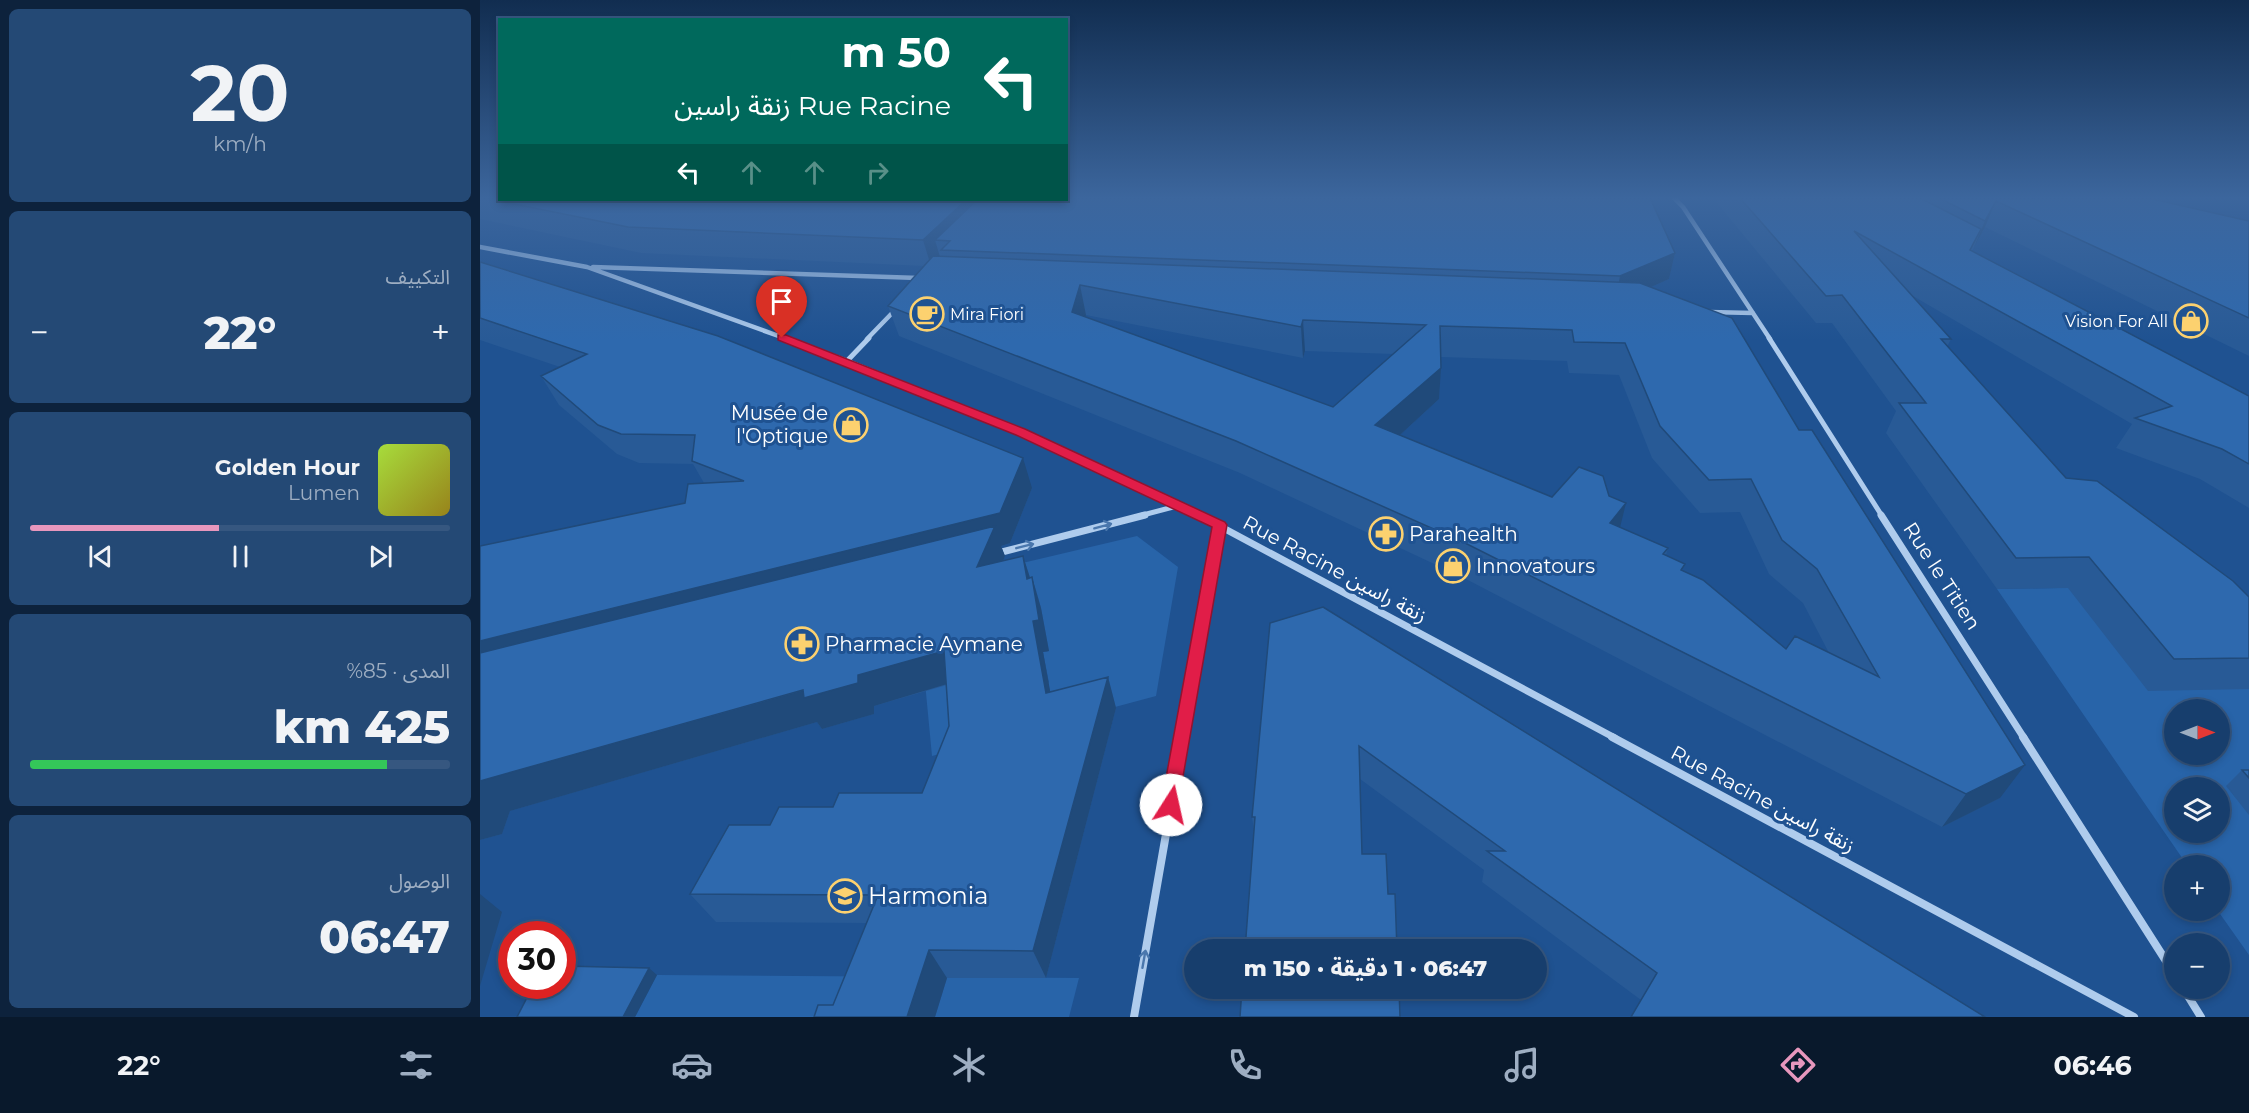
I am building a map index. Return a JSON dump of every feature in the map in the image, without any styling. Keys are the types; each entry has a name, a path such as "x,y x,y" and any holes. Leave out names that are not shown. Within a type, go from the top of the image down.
{"street":[{"name":"Rue le Titien","path":"1708,245 2164,958"},
{"name":"Rue Racine زنقة راسين","path":"480,247 587,267 847,361 1020,432 1181,505 2134,1017"},
{"path":"587,267 925,279 917,287"},
{"path":"847,361 902,303"},
{"path":"1706,311 1753,313"},
{"path":"988,555 1181,505"},
{"path":"1134,1017 1220,525"},
{"path":"2190,999 2202,1017"}],"shaded area":[{"path":"1137,536 1178,567 1156,696 932,756 916,588","holes":["952,607 1049,651 1043,652 1049,683"]},
{"path":"2113,587 2249,689 2249,955 2225,921 2230,921 2230,855 2180,855 2172,843 2230,843 2230,777 2164,777 2164,832 1997,589"},
{"path":"657,975 1079,978 1069,1017 635,1017"}],"building":[{"path":"946,245 1672,245 1675,253 1620,276 941,250"},
{"path":"1782,245 1867,245 1951,339 1941,339 2066,478 2097,481 2233,581 2249,597 2249,658 2174,659 2089,557 2016,558 1899,403 1926,403 1842,295 1826,296"},
{"path":"1880,245 1972,245 1970,250 2249,396 2249,464 2222,449 2135,418 2172,406"},
{"path":"2092,245 2249,245 2249,318"},
{"path":"933,256 1640,283 1732,318 1799,430 1812,430 2025,765 1966,794 1465,543 1236,441 888,306","holes":["1080,285 1301,327 1303,320 1426,325 1333,407 1072,312","1440,326 1572,330 1574,342 1625,343 1660,426 1709,480 1751,479 1782,540 1817,569 1879,677 1795,636 1786,649 1703,580 1681,570 1685,564 1663,554 1668,548 1610,523 1626,503 1609,496 1603,476 1579,467 1552,497 1375,425 1441,368"]},
{"path":"480,262 718,336 1023,458 1000,513 480,641 480,546 685,503 688,484 744,481 692,461 695,435 621,434 598,425 541,376 587,354 480,318"},
{"path":"995,526 977,567 1023,556 1027,579 1032,577 1039,620 1033,621 1046,693 1108,677 1033,951 929,950 907,1017 814,1017 818,1005 833,1005 878,895 690,894 729,825 770,825 779,807 833,807 839,793 922,793 949,726 944,651 858,675 858,683 804,698 803,690 480,781 480,653"},
{"path":"1323,607 1985,1017 1631,1017 1657,973 1487,851 1505,851 1359,746 1362,854 1386,854 1388,894 1395,894 1397,939 1246,939 1255,817 1252,817 1270,623"},
{"path":"2242,770 2249,770 2249,778"},
{"path":"576,966 649,968 623,1017 517,1017 526,999 576,999"},
{"path":"1241,999 1399,999 1400,1017 1240,1017"}],"place":[{"name":"Mira Fiori","path":"927,314"},
{"name":"Vision For All","path":"2191,321"},
{"name":"Musée de l'Optique","path":"851,425"},
{"name":"Parahealth","path":"1386,534"},
{"name":"Innovatours","path":"1453,566"},
{"name":"Pharmacie Aymane","path":"802,644"},
{"name":"Harmonia","path":"845,896"}],"route":[{"path":"782,338 847,361 1020,432 1220,525 1171,805"}]}
